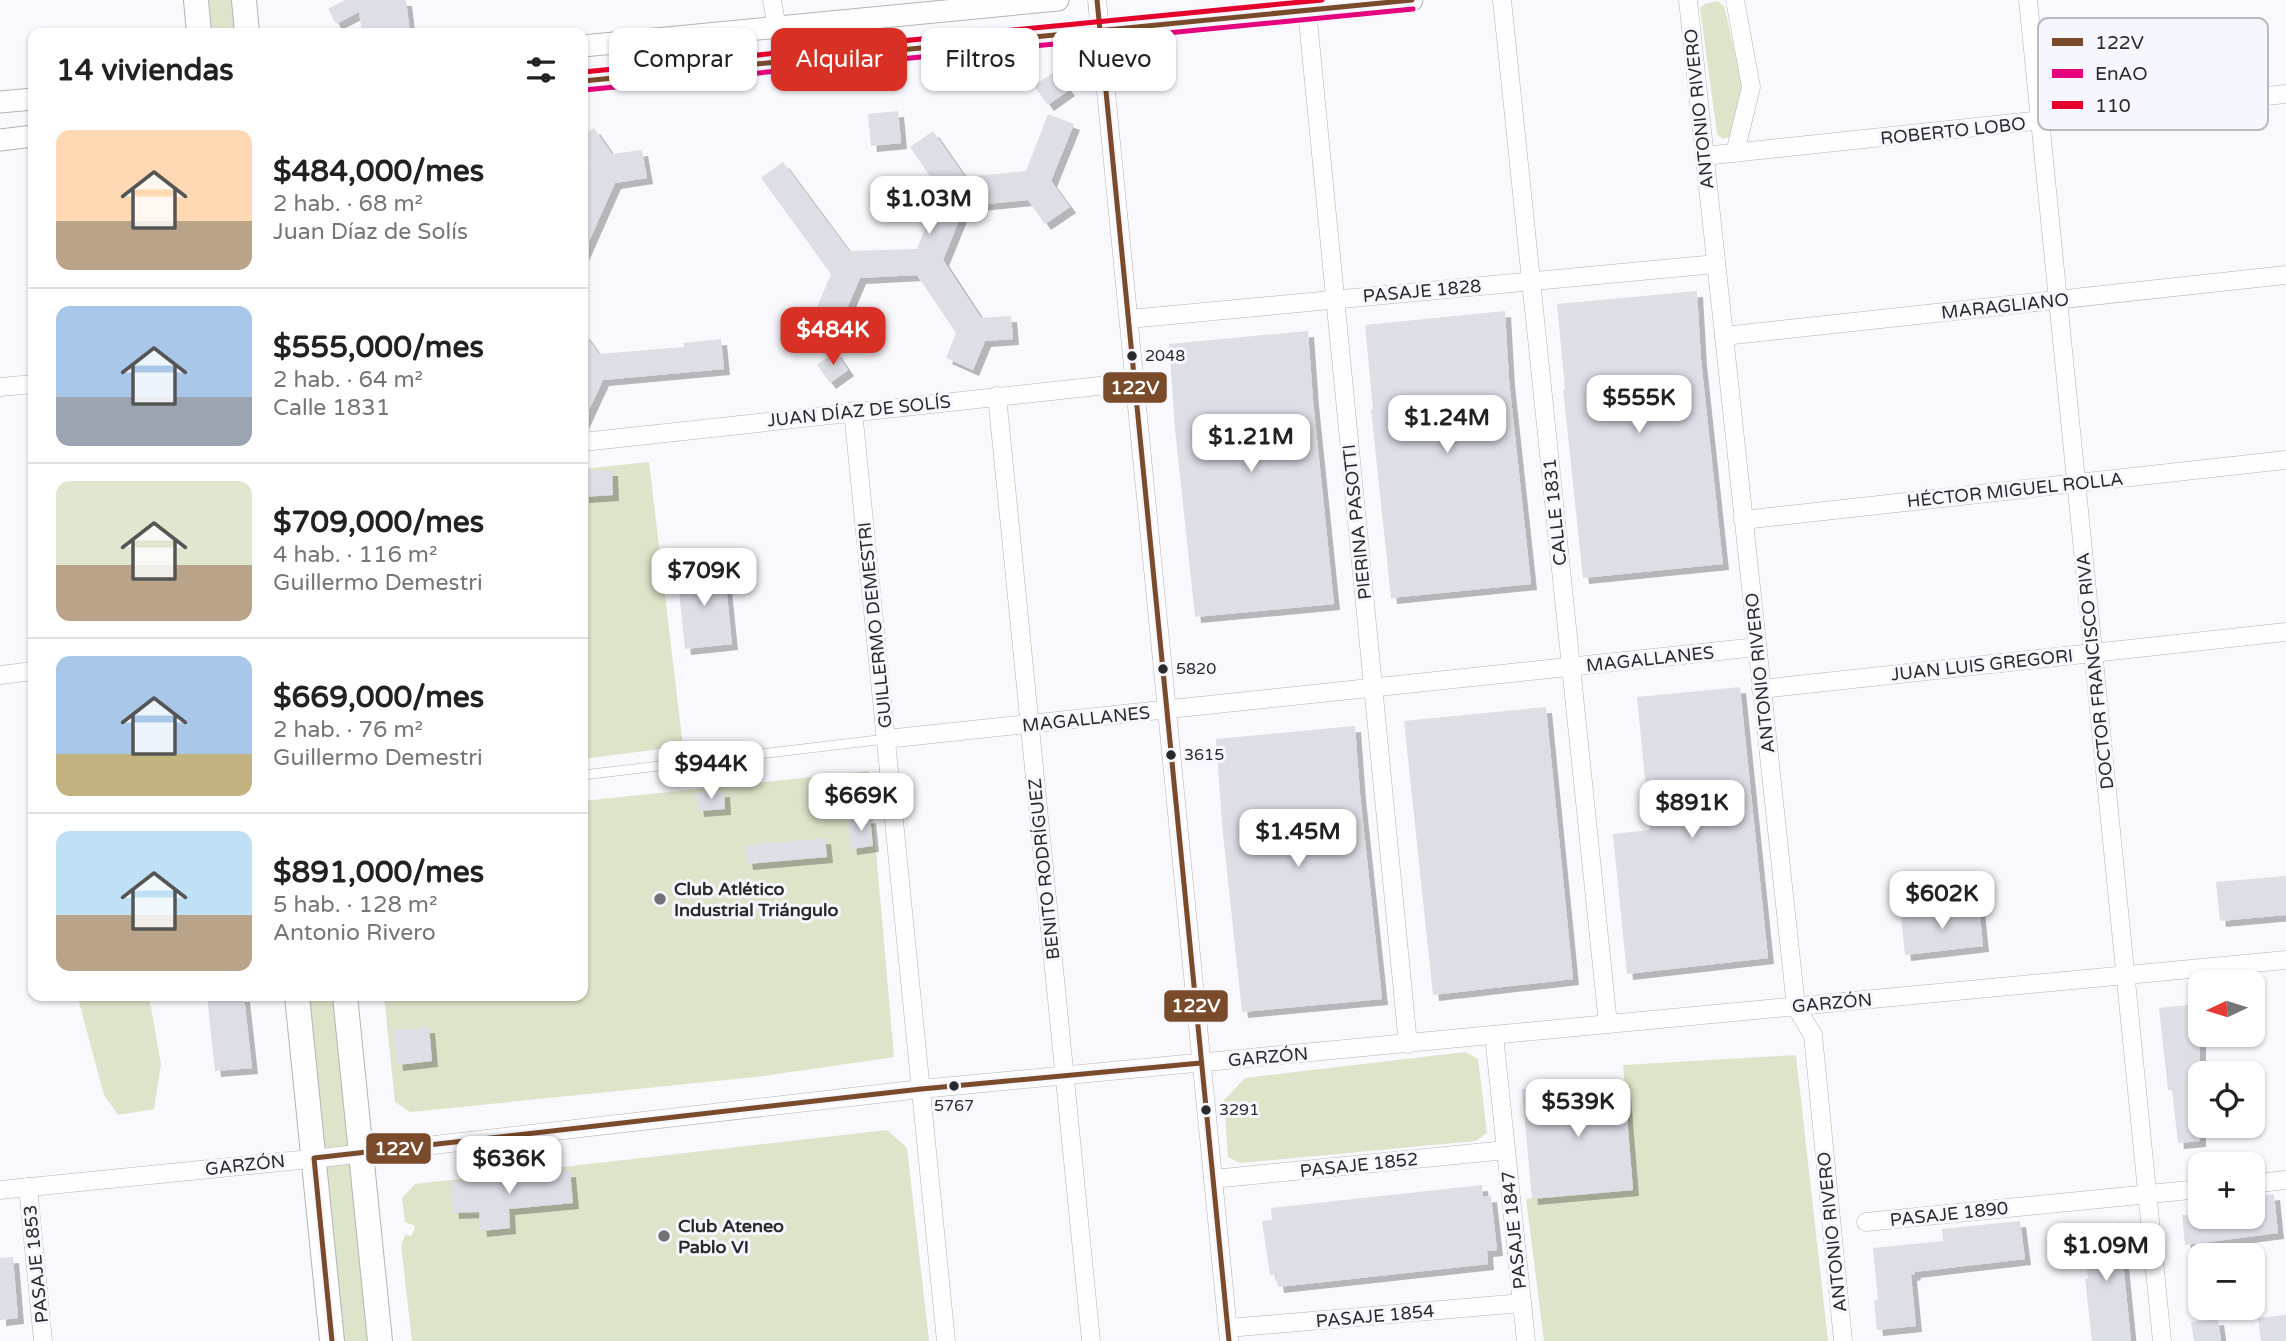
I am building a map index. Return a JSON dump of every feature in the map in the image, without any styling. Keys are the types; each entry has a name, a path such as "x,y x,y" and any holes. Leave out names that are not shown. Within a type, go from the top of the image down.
{"main road":[{"path":"195,0 198,28"},
{"path":"244,0 247,28"},
{"path":"298,1001 332,1341"},
{"path":"346,1001 380,1341"}],"street":[{"path":"772,0 777,27"},
{"path":"588,46 1058,0"},
{"path":"1097,0 1100,28"},
{"path":"1131,28 1307,5 1412,0"},
{"name":"CALLE 1831","path":"1502,0 1608,1024"},
{"name":"ANTONIO RIVERO","path":"1688,0 1796,1007 1813,1035 1843,1341"},
{"name":"ANTONIO RIVERO","path":"1735,0 1751,87 1735,153"},
{"name":"DOCTOR FRANCISCO RIVA","path":"2028,0 2038,101"},
{"name":"PIERINA PASOTTI","path":"1307,5 1408,1044"},
{"path":"588,81 1053,36"},
{"path":"1106,91 1228,1335"},
{"name":"ROBERTO LOBO","path":"2268,96 2286,94"},
{"path":"0,102 28,99"},
{"name":"ROBERTO LOBO","path":"1704,156 2038,121"},
{"name":"DOCTOR FRANCISCO RIVA","path":"2041,130 2162,1341"},
{"path":"0,140 28,137"},
{"name":"PASAJE 1828","path":"1129,319 1716,264"},
{"name":"MARAGLIANO","path":"1724,336 2286,275"},
{"name":"JUAN DÍAZ DE SOLÍS","path":"588,441 1135,382"},
{"path":"0,387 28,384"},
{"name":"BENITO RODRÍGUEZ","path":"997,396 1091,1341"},
{"name":"GUILLERMO DEMESTRI","path":"853,411 946,1341"},
{"name":"HÉCTOR MIGUEL ROLLA","path":"1743,520 2286,460"},
{"name":"JUAN LUIS GREGORI","path":"1762,689 2286,632"},
{"name":"MAGALLANES","path":"886,739 1757,648"},
{"path":"0,675 28,672"},
{"name":"GARZÓN","path":"0,1190 361,1153 921,1089 2286,960"},
{"name":"PASAJE 1847","path":"1494,1035 1526,1341"},
{"name":"PASAJE 1852","path":"1213,1179 1506,1150"},
{"path":"2265,1182 2286,1180"},
{"name":"PASAJE 1853","path":"28,1187 43,1341"},
{"name":"PASAJE 1890","path":"1866,1222 2188,1190"},
{"name":"PASAJE 1854","path":"1228,1335 1522,1303"}],"lane":[{"name":"MAGALLANES","path":"588,774 886,739"}],"green space":[{"path":"196,0 244,0 247,28 199,28"},
{"path":"1717,1 1724,6 1743,87 1731,136 1723,139 1717,134 1700,8"},
{"path":"649,462 683,746 588,758 588,468"},
{"path":"869,771 894,1057 756,1077 410,1112 395,1102 385,1001 588,1001 588,800"},
{"path":"150,1001 161,1064 154,1109 118,1115 104,1095 79,1002"},
{"path":"298,1001 346,1001 380,1341 332,1341"},
{"path":"1465,1052 1478,1059 1487,1133 1476,1141 1240,1163 1228,1157 1224,1100 1245,1078"},
{"path":"1796,1055 1828,1341 1544,1341 1526,1199 1633,1189 1623,1065"},
{"name":"Club Ateneo Pablo VI","path":"887,1130 907,1148 929,1341 412,1341 401,1245 405,1235 412,1236 415,1226 405,1222 402,1198 415,1184"}],"building":[{"path":"345,0 406,0 409,28 361,28 359,12 336,24 328,9"},
{"path":"1053,72 1053,91 1068,91 1048,105 1038,91 1039,82"},
{"path":"898,111 901,143 871,146 868,114"},
{"path":"1048,114 1074,124 1051,181 1070,207 1045,224 1028,200 965,206 943,260 981,318 1011,316 1013,339 985,341 973,370 946,358 956,333 917,275 860,278 835,337 809,326 831,274 761,178 783,162 849,251 917,249 940,191 910,147 933,131 965,177 1026,171"},
{"path":"594,128 612,154 642,150 647,178 615,183 588,244 589,165 588,132"},
{"path":"1697,291 1701,360 1723,564 1583,578 1557,304"},
{"path":"1505,311 1509,380 1531,584 1391,598 1365,325"},
{"path":"1308,331 1334,604 1195,617 1169,344"},
{"path":"588,339 599,354 684,347 683,343 721,339 724,369 603,380 588,412"},
{"path":"835,351 848,370 830,383 817,365"},
{"path":"612,470 613,495 588,497 588,471"},
{"path":"724,566 732,644 685,649 677,571"},
{"path":"1740,687 1768,958 1627,974 1613,834 1650,830 1637,697"},
{"path":"1546,707 1573,979 1433,995 1404,721"},
{"path":"1355,726 1382,999 1242,1012 1216,739"},
{"path":"724,791 725,809 698,811 696,793"},
{"path":"870,817 873,846 851,849 848,820"},
{"path":"825,838 827,857 747,864 745,846"},
{"path":"2286,876 2286,915 2220,921 2216,882"},
{"path":"1979,907 1983,946 1905,955 1901,916"},
{"path":"208,1001 245,1001 252,1068 215,1071"},
{"path":"2188,1005 2188,1047 2200,1047 2200,1061 2188,1061 2188,1138 2200,1138 2200,1141 2178,1143 2172,1090 2168,1090 2159,1008"},
{"path":"429,1027 432,1061 397,1065 394,1030"},
{"path":"1624,1080 1633,1190 1532,1199 1522,1089"},
{"path":"570,1171 573,1203 509,1209 510,1228 481,1231 479,1212 453,1213 450,1182"},
{"path":"1482,1185 1483,1197 1491,1196 1497,1250 1487,1251 1488,1264 1278,1287 1276,1275 1270,1275 1262,1221 1272,1220 1271,1208"},
{"path":"2274,1194 2278,1233 2185,1245 2182,1215 2188,1215 2188,1229 2265,1229 2265,1195"},
{"path":"2020,1221 2025,1259 1914,1272 1915,1274 1911,1275 1916,1326 1877,1330 1874,1300 1878,1300 1873,1248 1943,1241 1942,1229"},
{"path":"2121,1222 2131,1341 2092,1341 2082,1226"},
{"path":"13,1257 18,1318 0,1320 0,1258"},
{"path":"2286,1315 2286,1341 2261,1341 2258,1320 2265,1320 2265,1317"},
{"path":"2218,1320 2221,1341 2194,1341 2191,1322"}],"transit line":[{"name":"122V","path":"1097,0 1229,1341"},
{"name":"110","path":"588,72 1322,0"},
{"name":"122V","path":"588,81 1412,0"},
{"name":"EnAO","path":"588,90 1413,9"},
{"name":"122V","path":"332,1341 314,1158 921,1089 1201,1063"}],"place":[{"name":"2048","path":"1132,356"},
{"name":"5820","path":"1163,669"},
{"name":"3615","path":"1171,755"},
{"name":"Club Atlético Industrial Triángulo","path":"660,899"},
{"name":"5767","path":"954,1086"},
{"name":"3291","path":"1206,1110"},
{"name":"Club Ateneo Pablo VI","path":"664,1236"}]}
